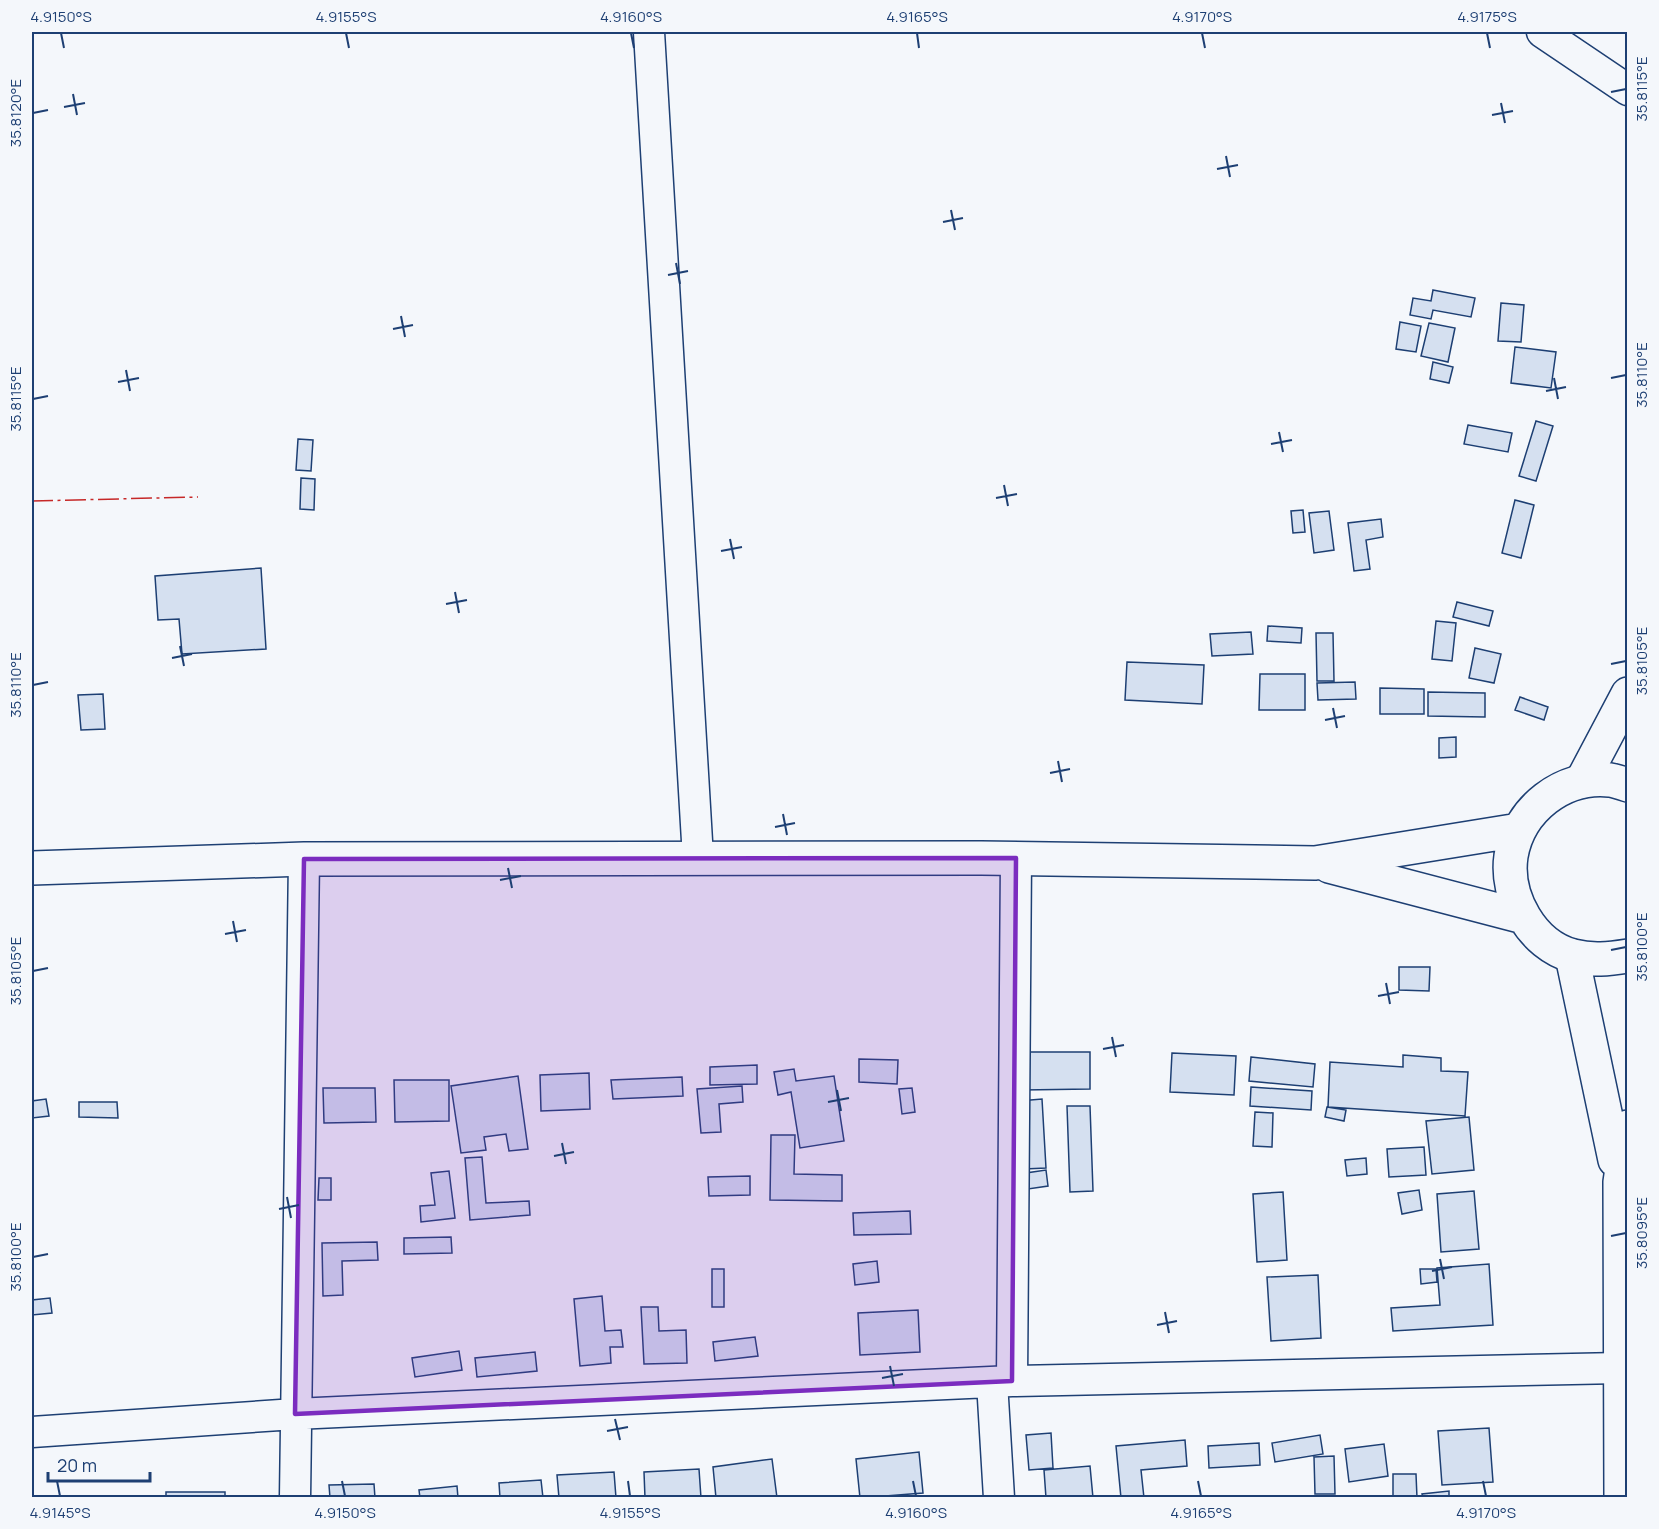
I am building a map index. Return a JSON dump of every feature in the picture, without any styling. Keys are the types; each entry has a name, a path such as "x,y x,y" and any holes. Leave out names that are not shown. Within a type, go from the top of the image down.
{"main road":[{"path":"1582,781 1628,694"},
{"path":"1628,785 1610,780 1582,781 1557,790 1535,807 1519,830 1511,856 1512,888 1524,917 1544,941 1572,956 1603,960 1628,956"},
{"path":"32,868 304,859 1016,858 1315,863 1519,830"},
{"path":"1315,863 1524,917"},
{"path":"1572,956 1620,1182"},
{"path":"1621,1497 1620,1182 1628,1127"}],"street":[{"path":"649,32 698,858"},
{"path":"1542,32 1628,90"},
{"path":"999,1497 1016,858"},
{"path":"295,1497 304,859"},
{"path":"32,1432 295,1414 1002,1381 1620,1368"}],"highlighted area":[{"path":"1016,858 1012,1381 295,1414 304,859"}],"building":[{"path":"1433,290 1475,298 1471,317 1433,310 1431,319 1410,315 1413,298 1431,301"},
{"path":"1501,303 1524,305 1521,342 1498,341"},
{"path":"1400,322 1421,326 1416,352 1396,349"},
{"path":"1429,323 1455,328 1448,362 1421,356"},
{"path":"1515,347 1556,352 1551,388 1511,383"},
{"path":"1433,362 1453,367 1449,383 1430,379"},
{"path":"1536,421 1553,426 1536,481 1519,476"},
{"path":"1468,425 1512,433 1508,452 1464,444"},
{"path":"298,439 313,440 311,471 296,470"},
{"path":"301,478 315,479 314,510 300,509"},
{"path":"1515,500 1534,505 1521,558 1502,553"},
{"path":"1303,510 1305,532 1293,533 1291,511"},
{"path":"1329,511 1334,550 1314,553 1309,513"},
{"path":"1381,519 1383,537 1366,540 1370,569 1354,571 1348,523"},
{"path":"261,568 266,649 182,654 179,619 158,620 155,576"},
{"path":"1457,602 1493,611 1489,626 1453,617"},
{"path":"1436,621 1456,623 1452,661 1432,659"},
{"path":"1268,626 1302,628 1301,643 1267,641"},
{"path":"1251,632 1253,654 1212,656 1210,634"},
{"path":"1316,633 1333,633 1334,681 1317,681"},
{"path":"1475,648 1501,654 1494,683 1469,678"},
{"path":"1127,662 1204,665 1202,704 1125,700"},
{"path":"1260,674 1305,674 1305,710 1259,710"},
{"path":"1355,682 1356,699 1318,700 1317,683"},
{"path":"1380,688 1424,689 1424,714 1380,714"},
{"path":"1428,692 1485,693 1485,717 1428,716"},
{"path":"103,694 105,729 81,730 78,695"},
{"path":"1520,697 1548,707 1544,720 1515,710"},
{"path":"1456,737 1456,757 1439,758 1439,738"},
{"path":"1399,967 1430,967 1429,991 1399,990"},
{"path":"1021,1052 1090,1052 1090,1089 1022,1090"},
{"path":"1172,1053 1236,1056 1234,1095 1170,1092"},
{"path":"1403,1055 1441,1058 1441,1071 1468,1072 1465,1116 1328,1107 1330,1062 1403,1067"},
{"path":"1251,1057 1315,1064 1313,1087 1249,1081"},
{"path":"859,1059 898,1060 897,1084 859,1082"},
{"path":"757,1065 757,1084 710,1085 710,1067"},
{"path":"794,1069 796,1081 834,1076 844,1141 800,1148 791,1092 778,1095 774,1072"},
{"path":"589,1073 590,1109 541,1111 540,1075"},
{"path":"518,1076 528,1149 509,1151 506,1134 484,1137 486,1150 461,1153 451,1086"},
{"path":"682,1077 683,1096 613,1099 611,1080"},
{"path":"394,1080 449,1080 449,1121 395,1122"},
{"path":"742,1086 743,1102 719,1104 721,1132 701,1133 697,1089"},
{"path":"1251,1087 1312,1091 1311,1110 1250,1106"},
{"path":"323,1088 375,1088 376,1122 324,1123"},
{"path":"912,1088 915,1112 902,1114 899,1089"},
{"path":"46,1099 49,1116 32,1118 32,1101"},
{"path":"1042,1099 1046,1168 1024,1169 1019,1101"},
{"path":"79,1102 117,1102 118,1118 79,1117"},
{"path":"1067,1106 1090,1106 1093,1191 1070,1192"},
{"path":"1327,1107 1346,1110 1344,1121 1325,1117"},
{"path":"1255,1112 1273,1113 1272,1147 1253,1146"},
{"path":"1469,1117 1474,1170 1432,1174 1426,1121"},
{"path":"771,1135 795,1135 794,1174 842,1175 842,1201 770,1200"},
{"path":"1424,1147 1426,1175 1389,1177 1387,1149"},
{"path":"482,1157 486,1203 529,1201 530,1215 470,1220 465,1158"},
{"path":"1366,1158 1367,1174 1347,1176 1345,1160"},
{"path":"1046,1170 1048,1186 1028,1189 1026,1173"},
{"path":"449,1171 455,1218 421,1222 420,1206 435,1205 431,1173"},
{"path":"750,1176 750,1195 709,1196 708,1177"},
{"path":"319,1178 331,1178 331,1200 318,1200"},
{"path":"1419,1190 1422,1210 1402,1214 1398,1193"},
{"path":"1474,1191 1479,1249 1441,1252 1437,1194"},
{"path":"1283,1192 1287,1260 1257,1262 1253,1194"},
{"path":"910,1211 911,1234 854,1235 853,1213"},
{"path":"451,1237 452,1253 404,1254 404,1238"},
{"path":"377,1242 378,1260 342,1261 343,1295 323,1296 322,1243"},
{"path":"877,1261 879,1282 855,1285 853,1264"},
{"path":"1489,1264 1493,1325 1393,1331 1391,1308 1440,1305 1437,1268"},
{"path":"712,1269 724,1269 724,1307 712,1307"},
{"path":"1420,1269 1436,1269 1437,1282 1421,1284"},
{"path":"1318,1275 1321,1338 1271,1341 1267,1277"},
{"path":"602,1296 605,1331 621,1330 623,1347 610,1347 611,1363 580,1366 574,1299"},
{"path":"50,1298 52,1313 32,1315 32,1300"},
{"path":"641,1307 658,1307 659,1331 686,1330 687,1363 644,1364"},
{"path":"918,1310 920,1352 860,1355 858,1313"},
{"path":"755,1337 758,1356 715,1361 713,1342"},
{"path":"459,1351 462,1370 415,1377 412,1358"},
{"path":"535,1352 537,1371 477,1377 475,1358"},
{"path":"1489,1428 1493,1482 1442,1485 1438,1431"},
{"path":"1051,1433 1053,1468 1029,1470 1026,1435"},
{"path":"1320,1435 1323,1454 1275,1462 1272,1443"},
{"path":"1185,1440 1187,1466 1141,1470 1144,1498 1121,1498 1116,1446"},
{"path":"1259,1443 1260,1465 1209,1468 1208,1446"},
{"path":"1384,1444 1388,1476 1349,1482 1345,1449"},
{"path":"919,1452 923,1493 860,1498 856,1459"},
{"path":"1334,1456 1335,1494 1315,1494 1314,1457"},
{"path":"772,1459 777,1498 716,1498 713,1467"},
{"path":"1090,1466 1093,1498 1046,1498 1044,1470"},
{"path":"699,1469 701,1498 645,1498 644,1472"},
{"path":"614,1472 616,1498 559,1498 557,1475"},
{"path":"1393,1474 1416,1474 1417,1498 1393,1498"},
{"path":"541,1480 543,1498 500,1498 499,1483"},
{"path":"374,1484 375,1498 330,1498 329,1485"},
{"path":"457,1486 458,1498 420,1498 419,1490"},
{"path":"1449,1491 1449,1498 1423,1498 1422,1494"},
{"path":"166,1492 225,1492 225,1498 166,1498"}],"power":[{"path":"32,501 198,497"}]}
